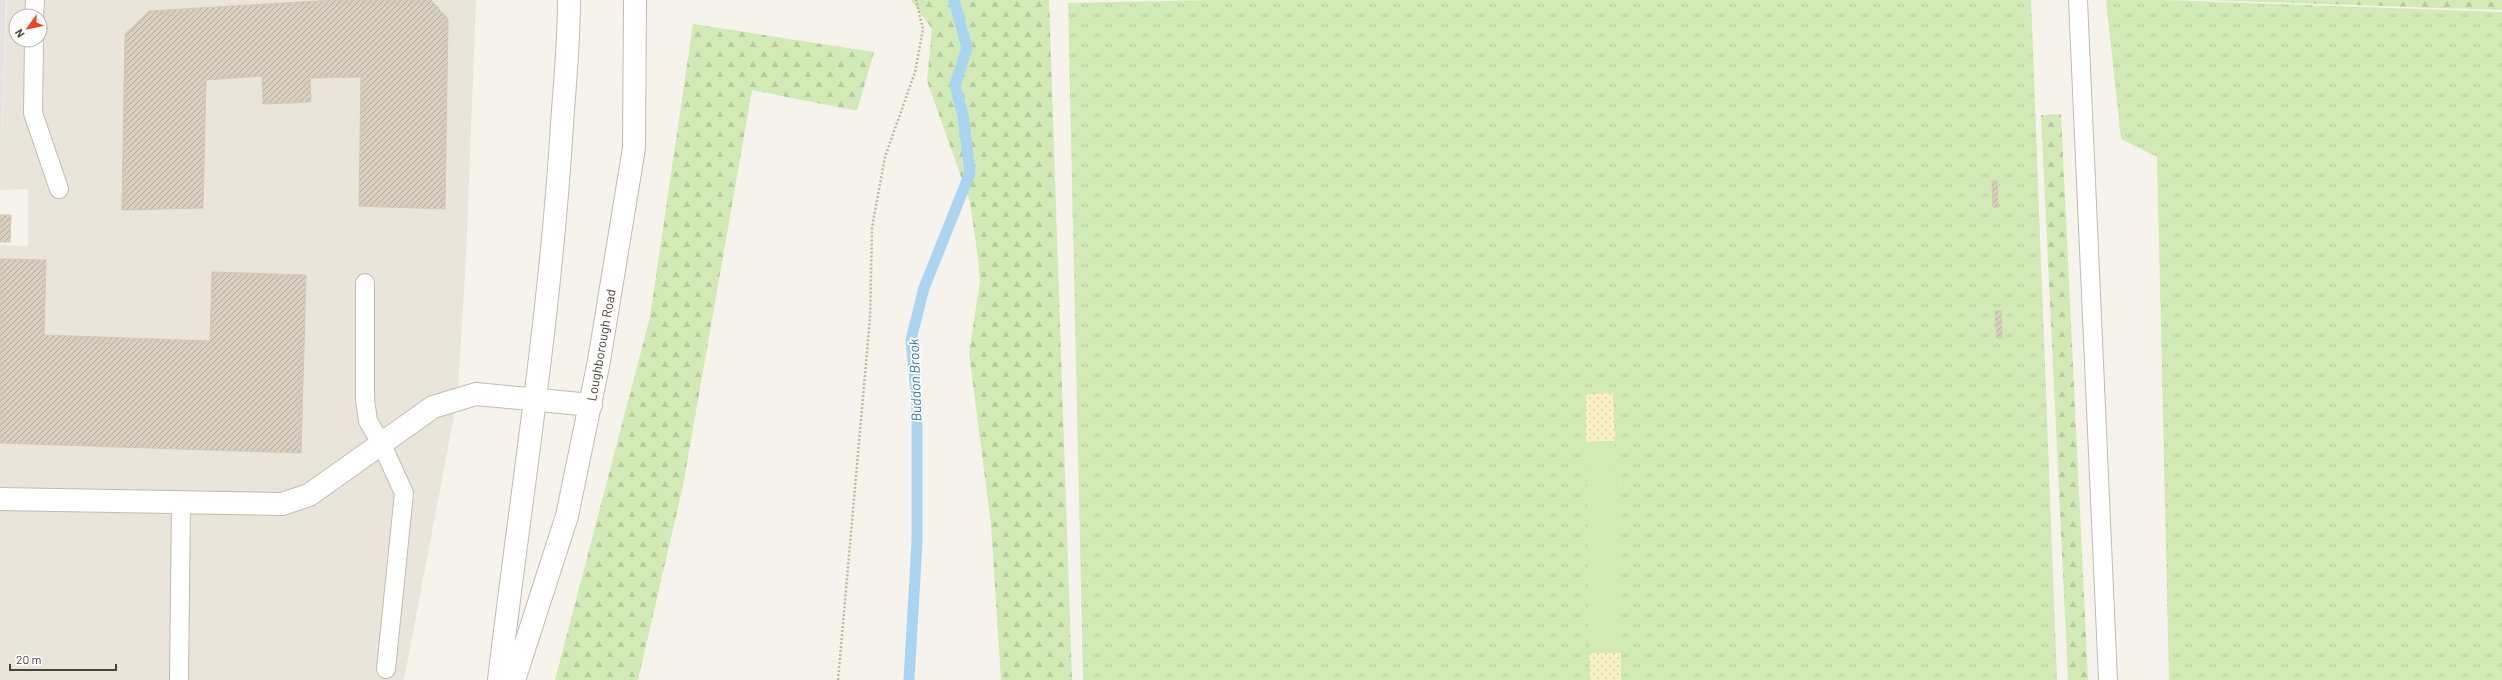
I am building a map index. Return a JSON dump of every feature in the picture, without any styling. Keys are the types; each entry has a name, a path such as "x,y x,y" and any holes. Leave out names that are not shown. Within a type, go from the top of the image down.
{"street":[{"path":"499,680 520,507 536,400 557,213 569,0"},
{"name":"Loughborough Road","path":"514,680 567,516 591,405 634,148 635,0"},
{"path":"0,499 181,501 282,504 309,495 382,445 432,407 476,394 591,405"}],"lane":[{"path":"2078,0 2108,680"},
{"path":"34,48 33,113 59,189"},
{"path":"365,283 364,400 368,421 382,445 404,493 386,669"},
{"path":"179,680 181,501"}],"path":[{"path":"838,680 870,318 872,228 885,157 915,72 923,28 916,0"}],"shaded area":[{"path":"0,0 6,0 0,190"},
{"path":"7,0 476,0 466,258 457,400 404,680 0,680 0,245 28,246 28,189 0,190"}],"green space":[{"path":"911,0 1049,0 1072,680 1001,680 991,525 969,353 980,281 978,258 970,202 927,81 932,29"},
{"path":"1213,0 2031,0 2057,680 1083,680 1068,3"},
{"path":"2106,0 2164,0 2502,12 2502,680 2169,680 2157,157 2121,139"},
{"path":"2205,0 2502,0 2502,10"},
{"path":"693,24 874,52 857,111 752,90 683,486 638,680 555,680 650,317"},
{"path":"2061,114 2088,680 2068,680 2041,115"},
{"path":"1615,441 1621,653 1589,653 1586,442"}],"sand":[{"path":"1613,393 1615,441 1586,442 1586,394"},
{"path":"1589,653 1621,653 1621,680 1590,680"}],"building":[{"path":"336,0 431,0 448,19 445,209 359,206 361,77 310,78 311,102 263,104 262,76 206,80 203,208 122,210 125,34 149,11"},
{"path":"1992,181 1997,181 1998,207 1993,207"},
{"path":"0,215 11,215 10,242 0,242"},
{"path":"0,259 46,260 44,335 210,341 212,272 306,275 301,453 0,443"},
{"path":"1995,311 2001,311 2002,338 1997,338"}],"waterway":[{"name":"Buddon Brook","path":"909,680 917,542 917,402 911,340 924,288 970,173 963,115 955,85 967,48 954,0"}]}
